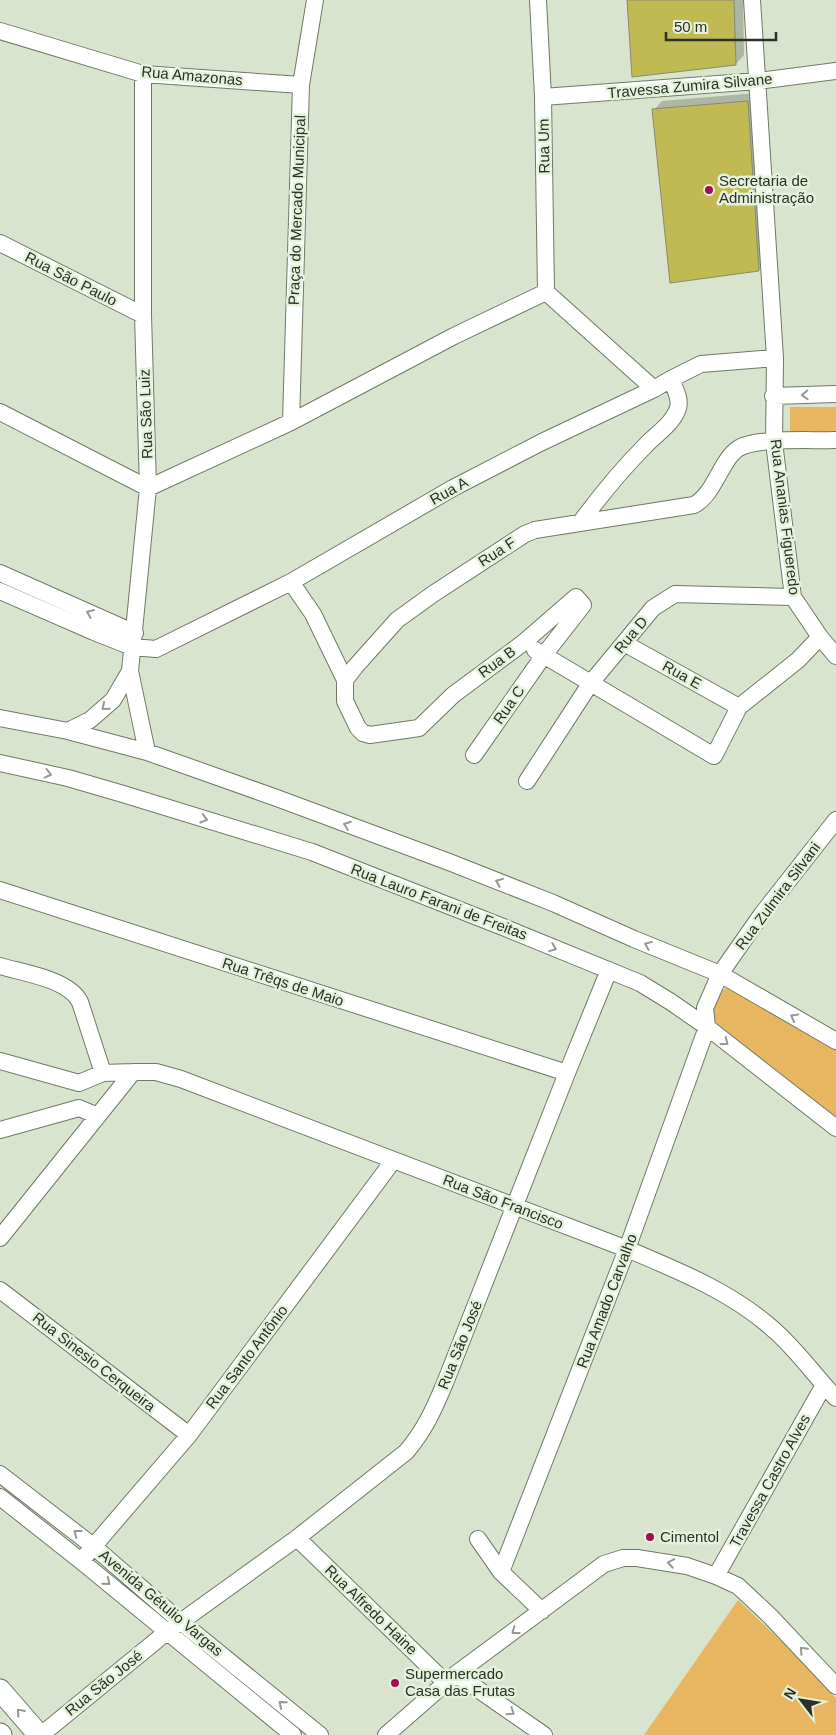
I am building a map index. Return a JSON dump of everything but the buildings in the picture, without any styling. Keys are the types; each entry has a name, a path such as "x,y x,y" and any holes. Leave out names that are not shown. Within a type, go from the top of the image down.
{"main road":[{"path":"0,1690 40,1735"}],"street":[{"name":"Praça do Mercado Municipal","path":"291,422 301,85 315,0"},
{"name":"Rua Um","path":"538,0 543,97 546,292"},
{"name":"Rua Ananias Figueredo","path":"752,0 775,358 773,396 774,442 792,597 836,656"},
{"name":"Rua Amazonas","path":"0,30 143,74 301,85"},
{"name":"Travessa Zumira Silvane","path":"543,97 758,81 836,71"},
{"name":"Rua São Luiz","path":"143,74 142,315 148,488 130,670 146,752"},
{"name":"Rua São Paulo","path":"0,243 142,315"},
{"path":"0,412 148,488 291,422 454,336 546,292 654,389"},
{"name":"Rua A","path":"134,640 156,649 291,582 453,488 701,364 775,358"},
{"path":"580,523 608,486 670,422 678,407 679,399 670,378"},
{"path":"773,396 836,394"},
{"name":"Rua F","path":"345,680 372,646 397,620 513,540 535,530 694,505 706,496 726,462 735,452 749,444 836,440"},
{"path":"0,573 134,640"},
{"path":"291,582 313,614 345,680"},
{"path":"0,591 94,632 134,640"},
{"name":"Rua D","path":"528,781 590,684 653,608 675,594 792,597"},
{"name":"Rua B","path":"345,680 345,701 358,728 363,733 370,734 420,728 453,696 523,643 576,597"},
{"name":"Rua C","path":"474,755 544,655 583,605 576,597"},
{"path":"523,643 714,756 739,706 798,660 820,637"},
{"name":"Rua E","path":"624,643 739,706"},
{"path":"68,731 90,720 113,700 130,670"},
{"path":"0,718 68,731 146,752 457,865 554,903 634,939 720,974 836,1041"},
{"name":"Rua Lauro Farani de Freitas","path":"0,763 114,791 312,852 640,983 707,1027 836,1128"},
{"name":"Rua Zulmira Silvani","path":"707,1027 705,1008 720,974 762,914 836,820"},
{"name":"Rua Trêqs de Maio","path":"0,890 567,1073"},
{"path":"0,966 48,980 74,992 80,1002 103,1074"},
{"name":"Rua São José","path":"40,1735 174,1626 297,1538 406,1452 428,1424 609,970"},
{"name":"Rua Amado Carvalho","path":"501,1572 627,1249 707,1027"},
{"path":"0,1061 79,1083 103,1074 133,1072"},
{"path":"0,1238 133,1072"},
{"name":"Rua São Francisco","path":"133,1072 156,1072 181,1079 627,1249 679,1271 730,1296 775,1330 836,1398"},
{"path":"79,1083 79,1108"},
{"path":"0,1130 79,1108 98,1116"},
{"name":"Rua Santo Antônio","path":"81,1561 189,1435 393,1161"},
{"name":"Rua Sinesio Cerqueira","path":"0,1290 189,1435"},
{"name":"Travessa Castro Alves","path":"716,1576 824,1385"},
{"name":"Avenida Gétulio Vargas","path":"0,1474 93,1546 174,1626 234,1676 293,1735"},
{"path":"2,1499 14,1486"},
{"name":"Avenida Gétulio Vargas","path":"2,1499 81,1561 174,1626"},
{"name":"Rua Alfredo Haine","path":"297,1538 451,1678 544,1735"},
{"path":"478,1539 501,1572 542,1611"},
{"path":"386,1735 451,1678 604,1564 623,1558 637,1558 687,1566 738,1586 770,1616 836,1686"},
{"name":"Avenida Gétulio Vargas","path":"234,1676 320,1735"}],"shaded area":[{"path":"790,407 836,407 836,441 790,441"},
{"path":"729,986 836,1048 836,1117 712,1020 717,994"},
{"path":"738,1600 798,1657 836,1698 836,1735 644,1735"}],"place":[{"name":"Secretaria de Administração","path":"709,190"},
{"name":"Cimentol","path":"650,1537"},
{"name":"Supermercado Casa das Frutas","path":"395,1683"}]}
